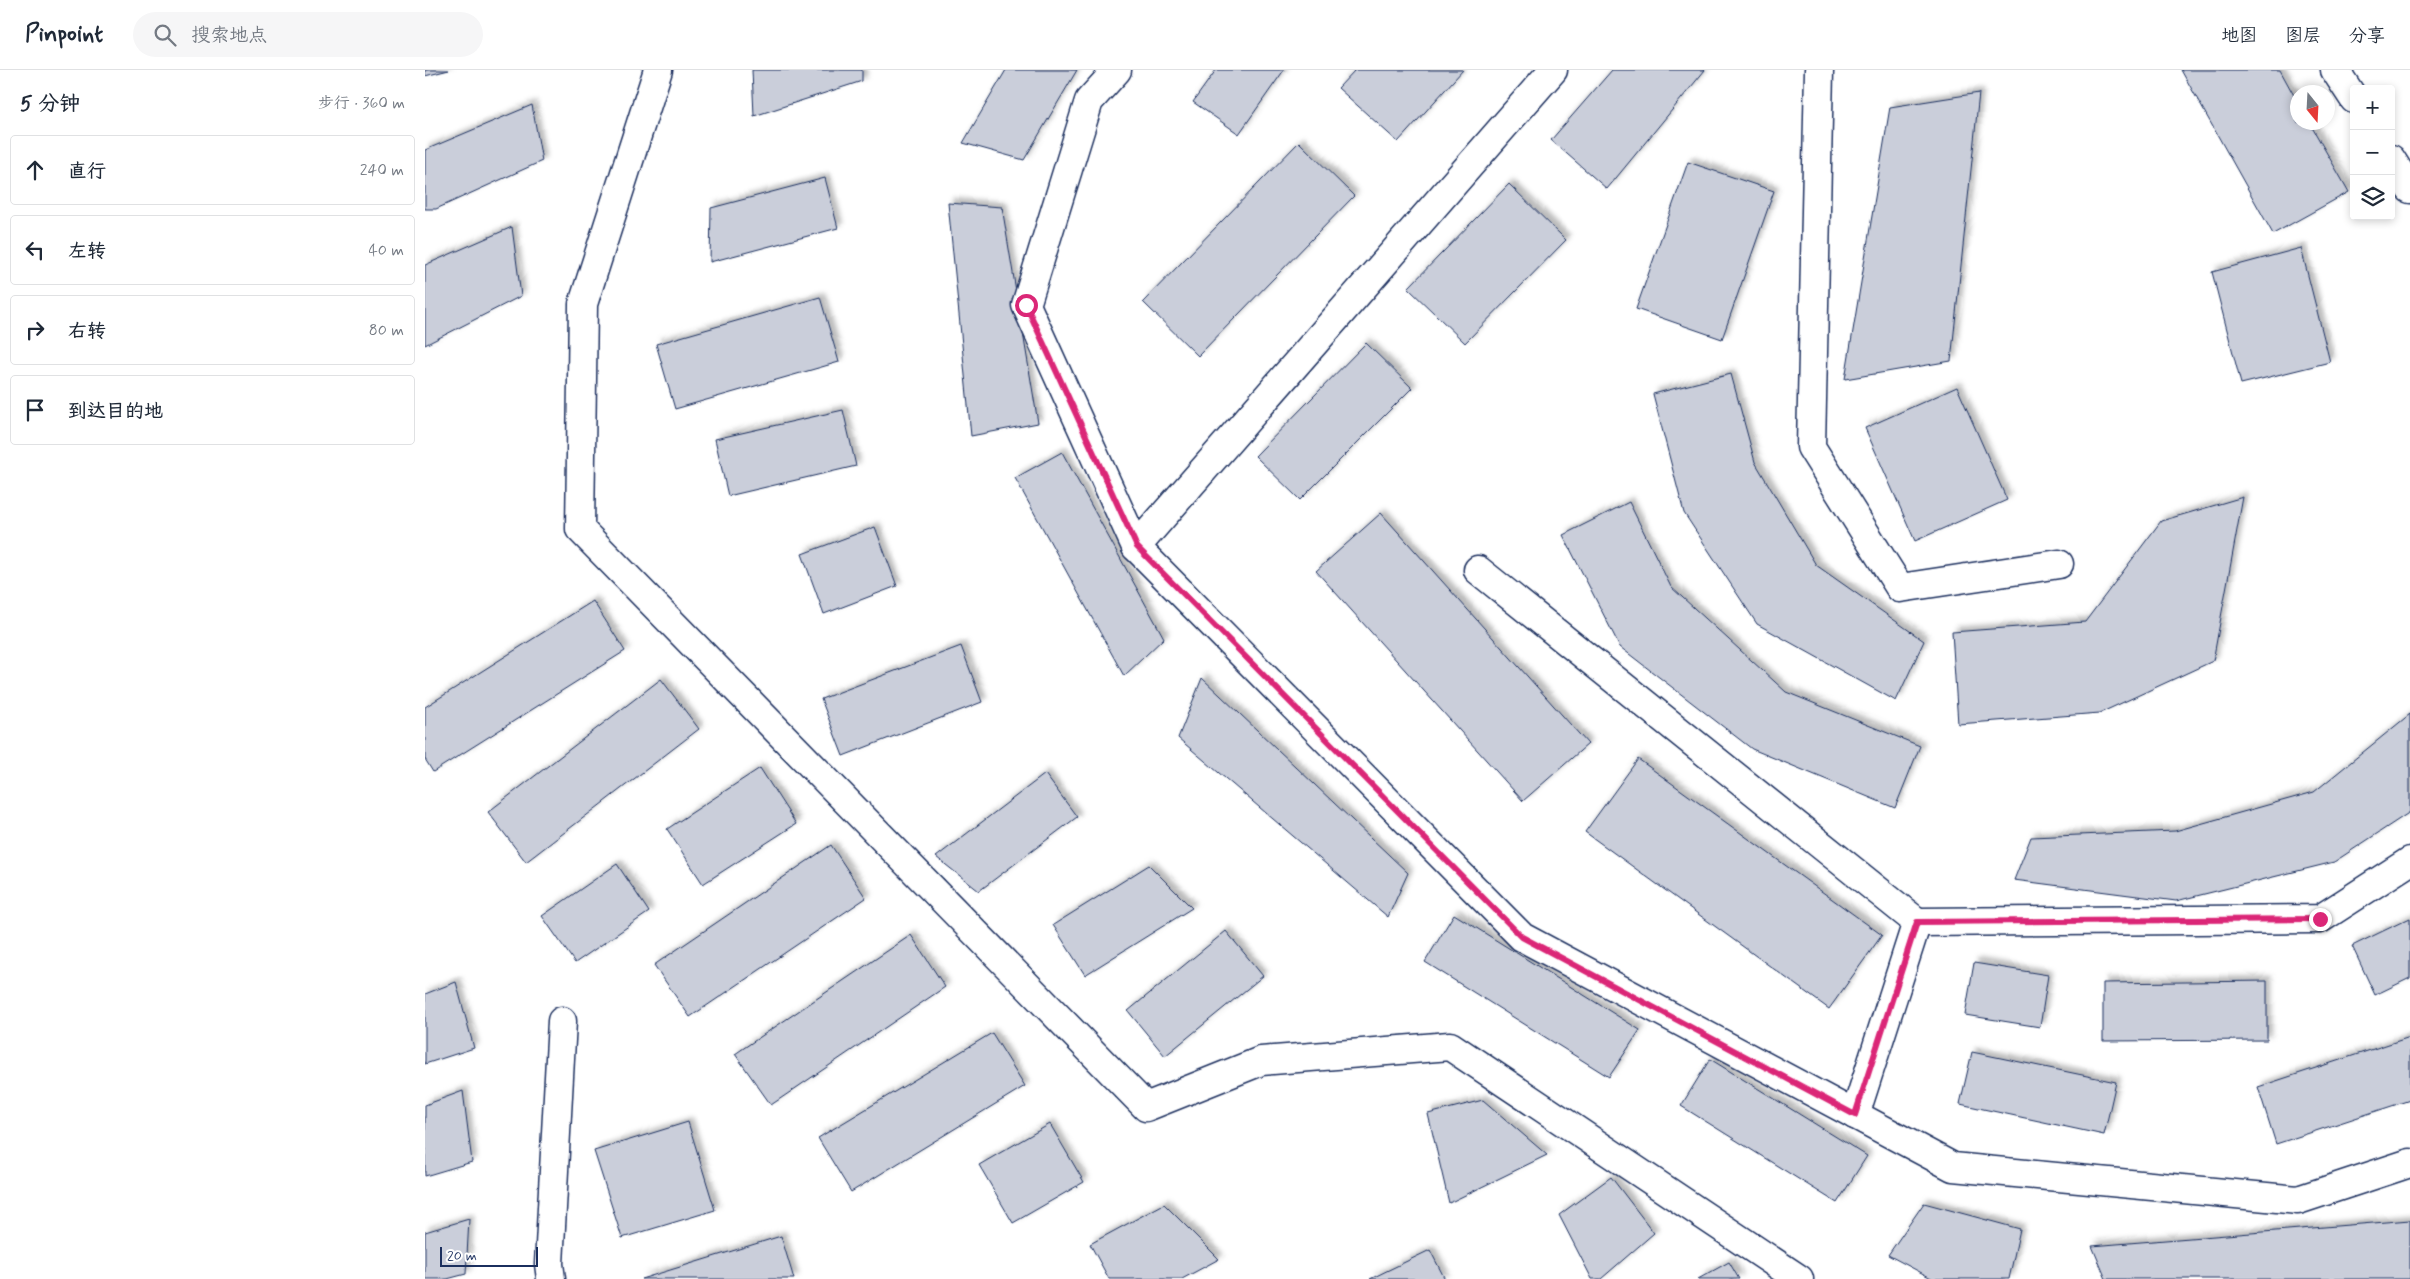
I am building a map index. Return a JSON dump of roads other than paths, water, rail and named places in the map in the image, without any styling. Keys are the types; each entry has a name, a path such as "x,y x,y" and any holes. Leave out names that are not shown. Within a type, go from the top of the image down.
{"street":[{"path":"658,70 583,304 581,529 1146,1107 1261,1061 1449,1046 1799,1279"},
{"path":"1117,70 1089,101 1026,305 1137,547 1522,937 1953,1167 2298,1200 2410,1163"},
{"path":"1137,547 1553,70"},
{"path":"1819,70 1811,447 1900,588 2059,564"},
{"path":"2335,70 2350,93"},
{"path":"2395,165 2410,189"},
{"path":"1478,570 1917,922 2320,919 2410,862"},
{"path":"1855,1115 1917,922"},
{"path":"551,1279 549,1264 562,1021"}]}
